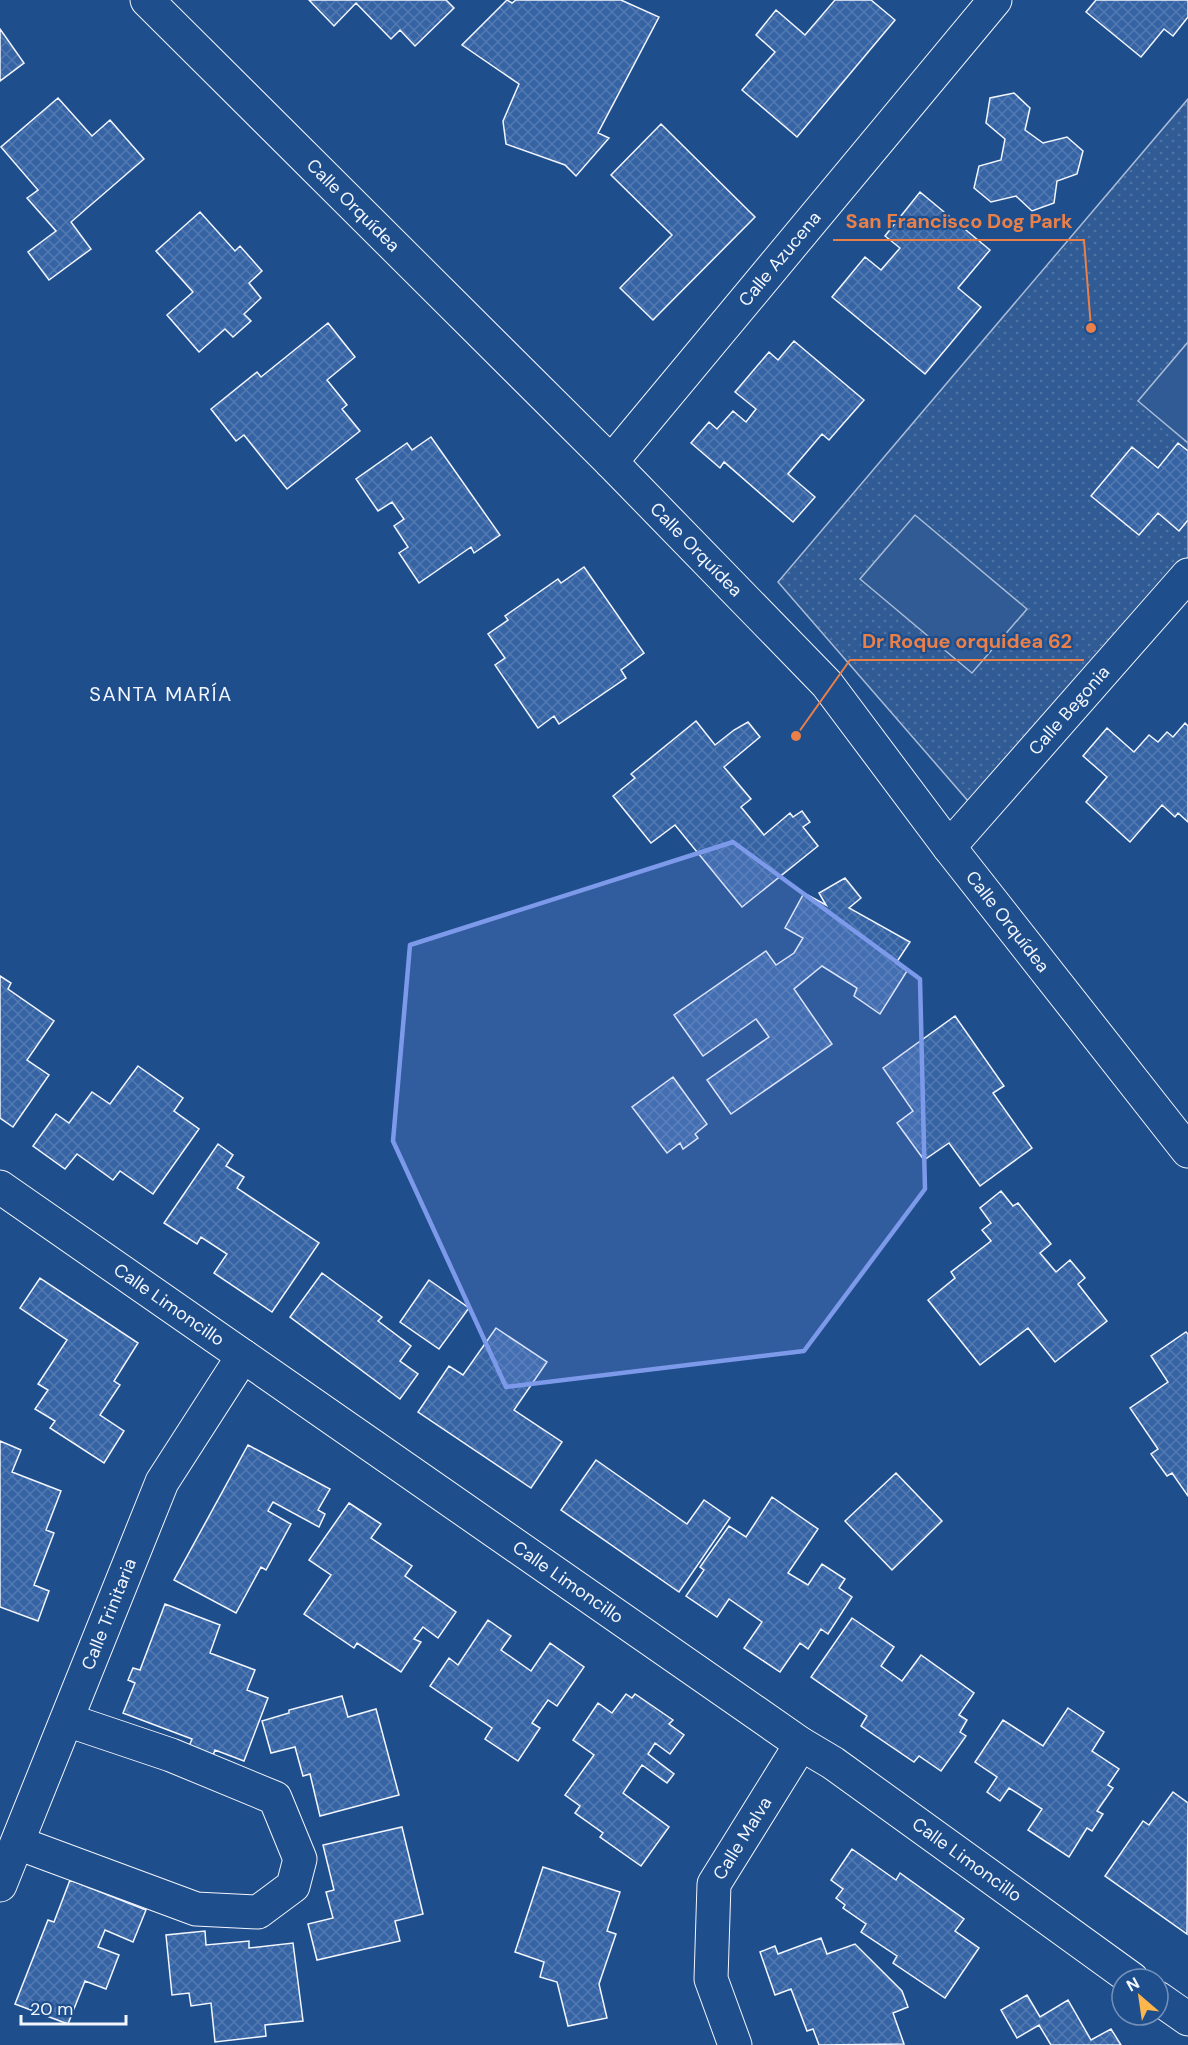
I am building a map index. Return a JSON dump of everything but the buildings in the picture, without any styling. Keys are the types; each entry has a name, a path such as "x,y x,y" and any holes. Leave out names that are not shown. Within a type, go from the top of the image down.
{"street":[{"name":"Calle Orquídea","path":"147,0 611,462 827,684 949,847 1188,1151"},
{"name":"Calle Azucena","path":"611,462 995,0"},
{"name":"Calle Begonia","path":"949,847 1188,575"},
{"name":"Calle Limoncillo","path":"0,1187 801,1744 833,1762 1115,1967"},
{"name":"Calle Trinitaria","path":"0,1885 162,1482 243,1356"},
{"path":"18,1843 196,1909 258,1912 293,1886 300,1859 275,1798 171,1755 67,1720"},
{"name":"Calle Malva","path":"735,2045 711,1979 714,1884 801,1744"},
{"path":"1170,2006 1188,2019"}],"highlighted area":[{"path":"733,842 920,979 925,1189 804,1351 506,1387 393,1141 410,945"}],"shaded area":[{"path":"1188,99 1188,557 969,802 778,582"},
{"path":"1188,342 1188,443 1138,401"},
{"path":"915,515 1027,609 972,673 860,579"}],"place":[{"name":"San Francisco Dog Park","path":"1091,328"},
{"name":"Dr Roque orquidea 62","path":"796,736"}],"district":[{"name":"SANTA MARÍA","path":"161,694"}]}
